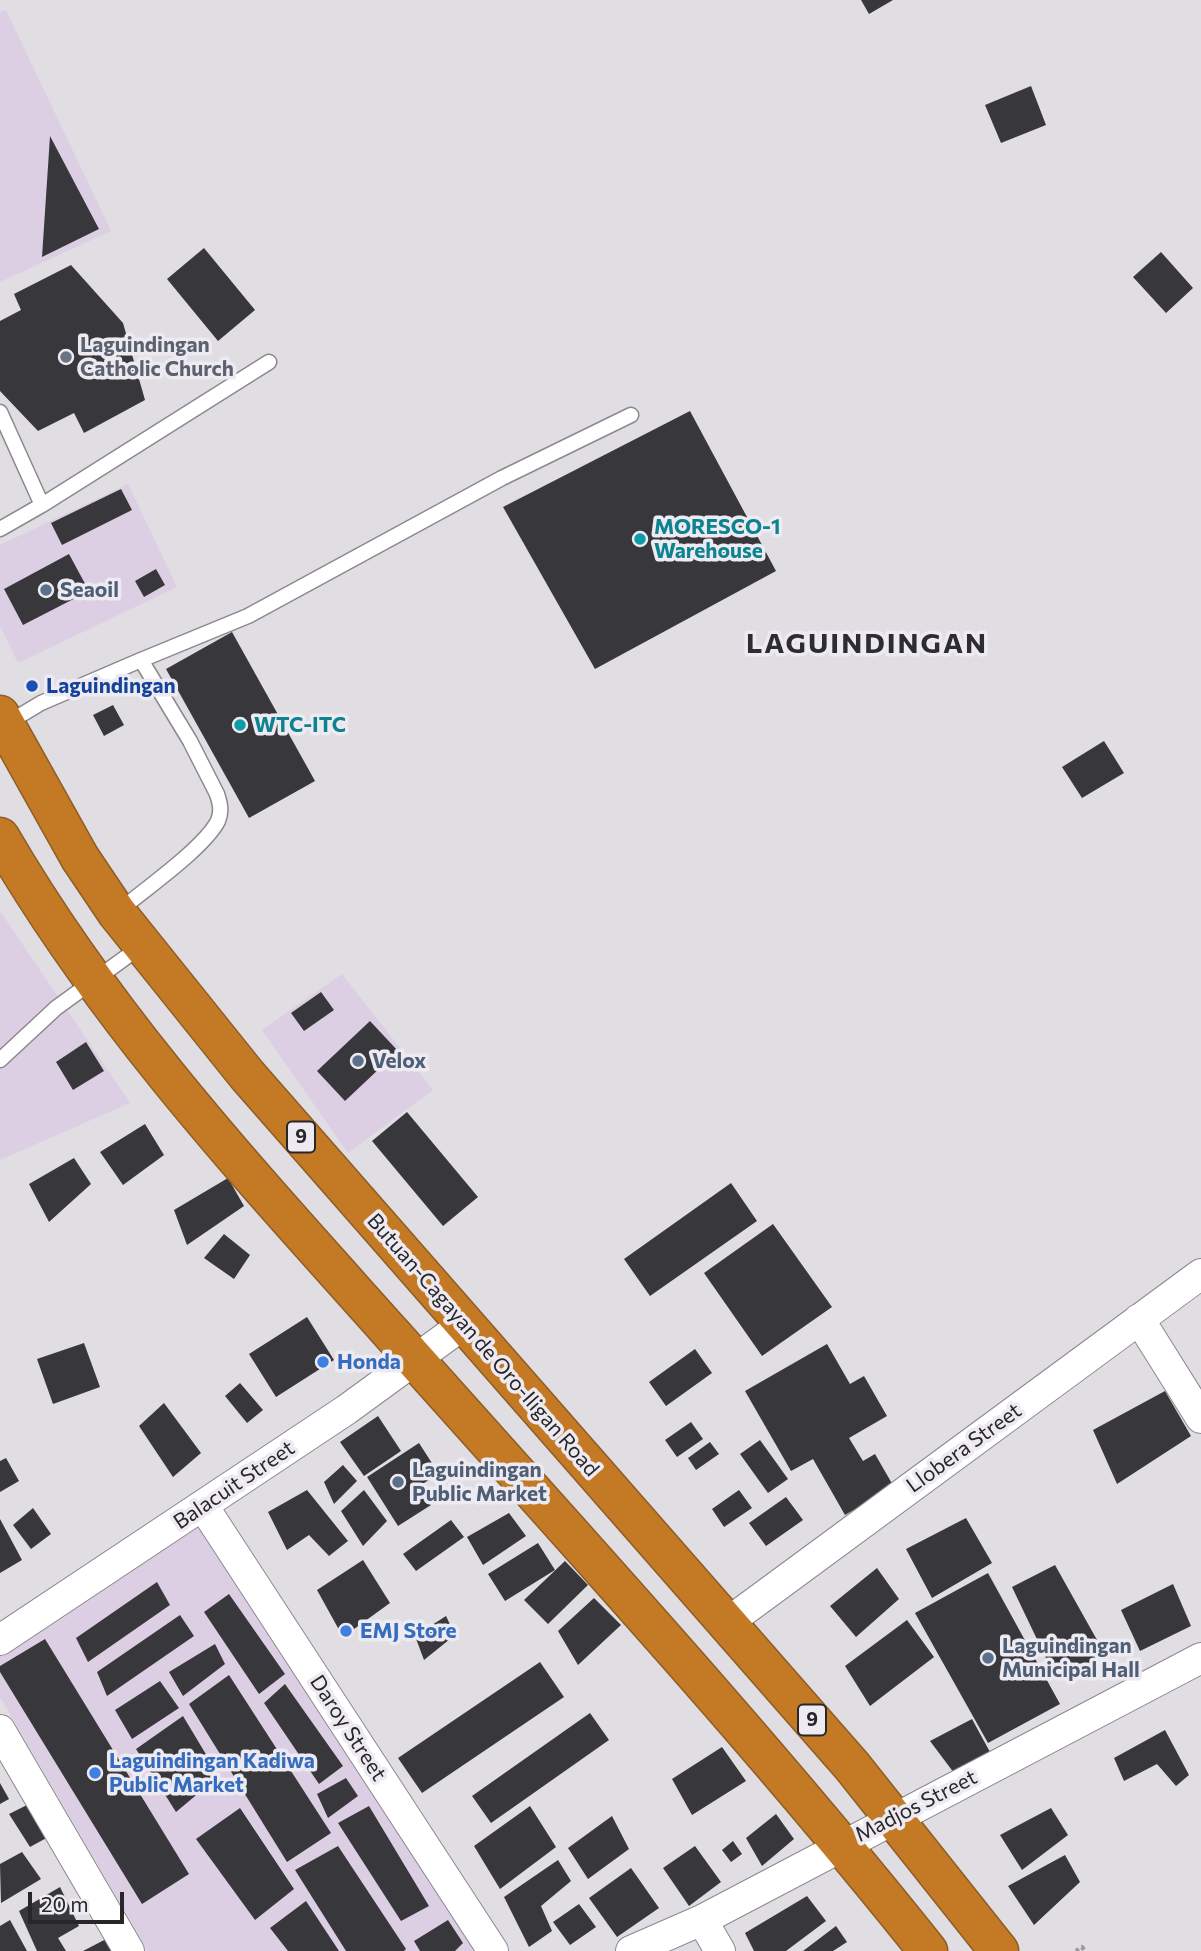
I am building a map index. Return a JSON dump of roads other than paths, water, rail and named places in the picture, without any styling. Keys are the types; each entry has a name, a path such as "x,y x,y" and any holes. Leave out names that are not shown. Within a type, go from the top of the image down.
{"highway":[{"name":"Butuan-Cagayan de Oro-Iligan Road","path":"2,720 80,858 117,913 247,1075 727,1623 894,1819 999,1951"},
{"path":"0,837 46,916 217,1140 692,1670 842,1843 928,1951"}],"street":[{"name":"Llobera Street","path":"727,1623 1201,1274"},
{"path":"1139,1319 1201,1419"},
{"name":"Balacuit Street","path":"0,1640 346,1410 464,1324"},
{"name":"Daroy Street","path":"203,1506 494,1951"},
{"name":"Madjos Street","path":"631,1951 702,1920 842,1843 894,1819 1201,1658"},
{"path":"0,1730 129,1951"},
{"path":"702,1920 720,1951"}],"lane":[{"path":"0,529 269,362"},
{"path":"0,412 41,505"},
{"path":"2,720 248,615 502,478 631,415"},
{"path":"117,913 198,843 218,819 221,809 218,794 190,741 141,660"},
{"path":"0,1060 55,1008 95,982 142,945"}],"place":[{"name":"Laguindingan Catholic Church","path":"66,357"},
{"name":"MORESCO-1 Warehouse","path":"640,539"},
{"name":"Seaoil","path":"46,590"},
{"name":"Laguindingan","path":"32,686"},
{"name":"WTC-ITC","path":"240,725"},
{"name":"Velox","path":"358,1061"},
{"name":"Honda","path":"323,1362"},
{"name":"Laguindingan Public Market","path":"398,1482"},
{"name":"EMJ Store","path":"346,1631"},
{"name":"Laguindingan Municipal Hall","path":"988,1658"},
{"name":"Laguindingan Kadiwa Public Market","path":"95,1773"}],"district":[{"name":"LAGUINDINGAN","path":"867,644"}]}
